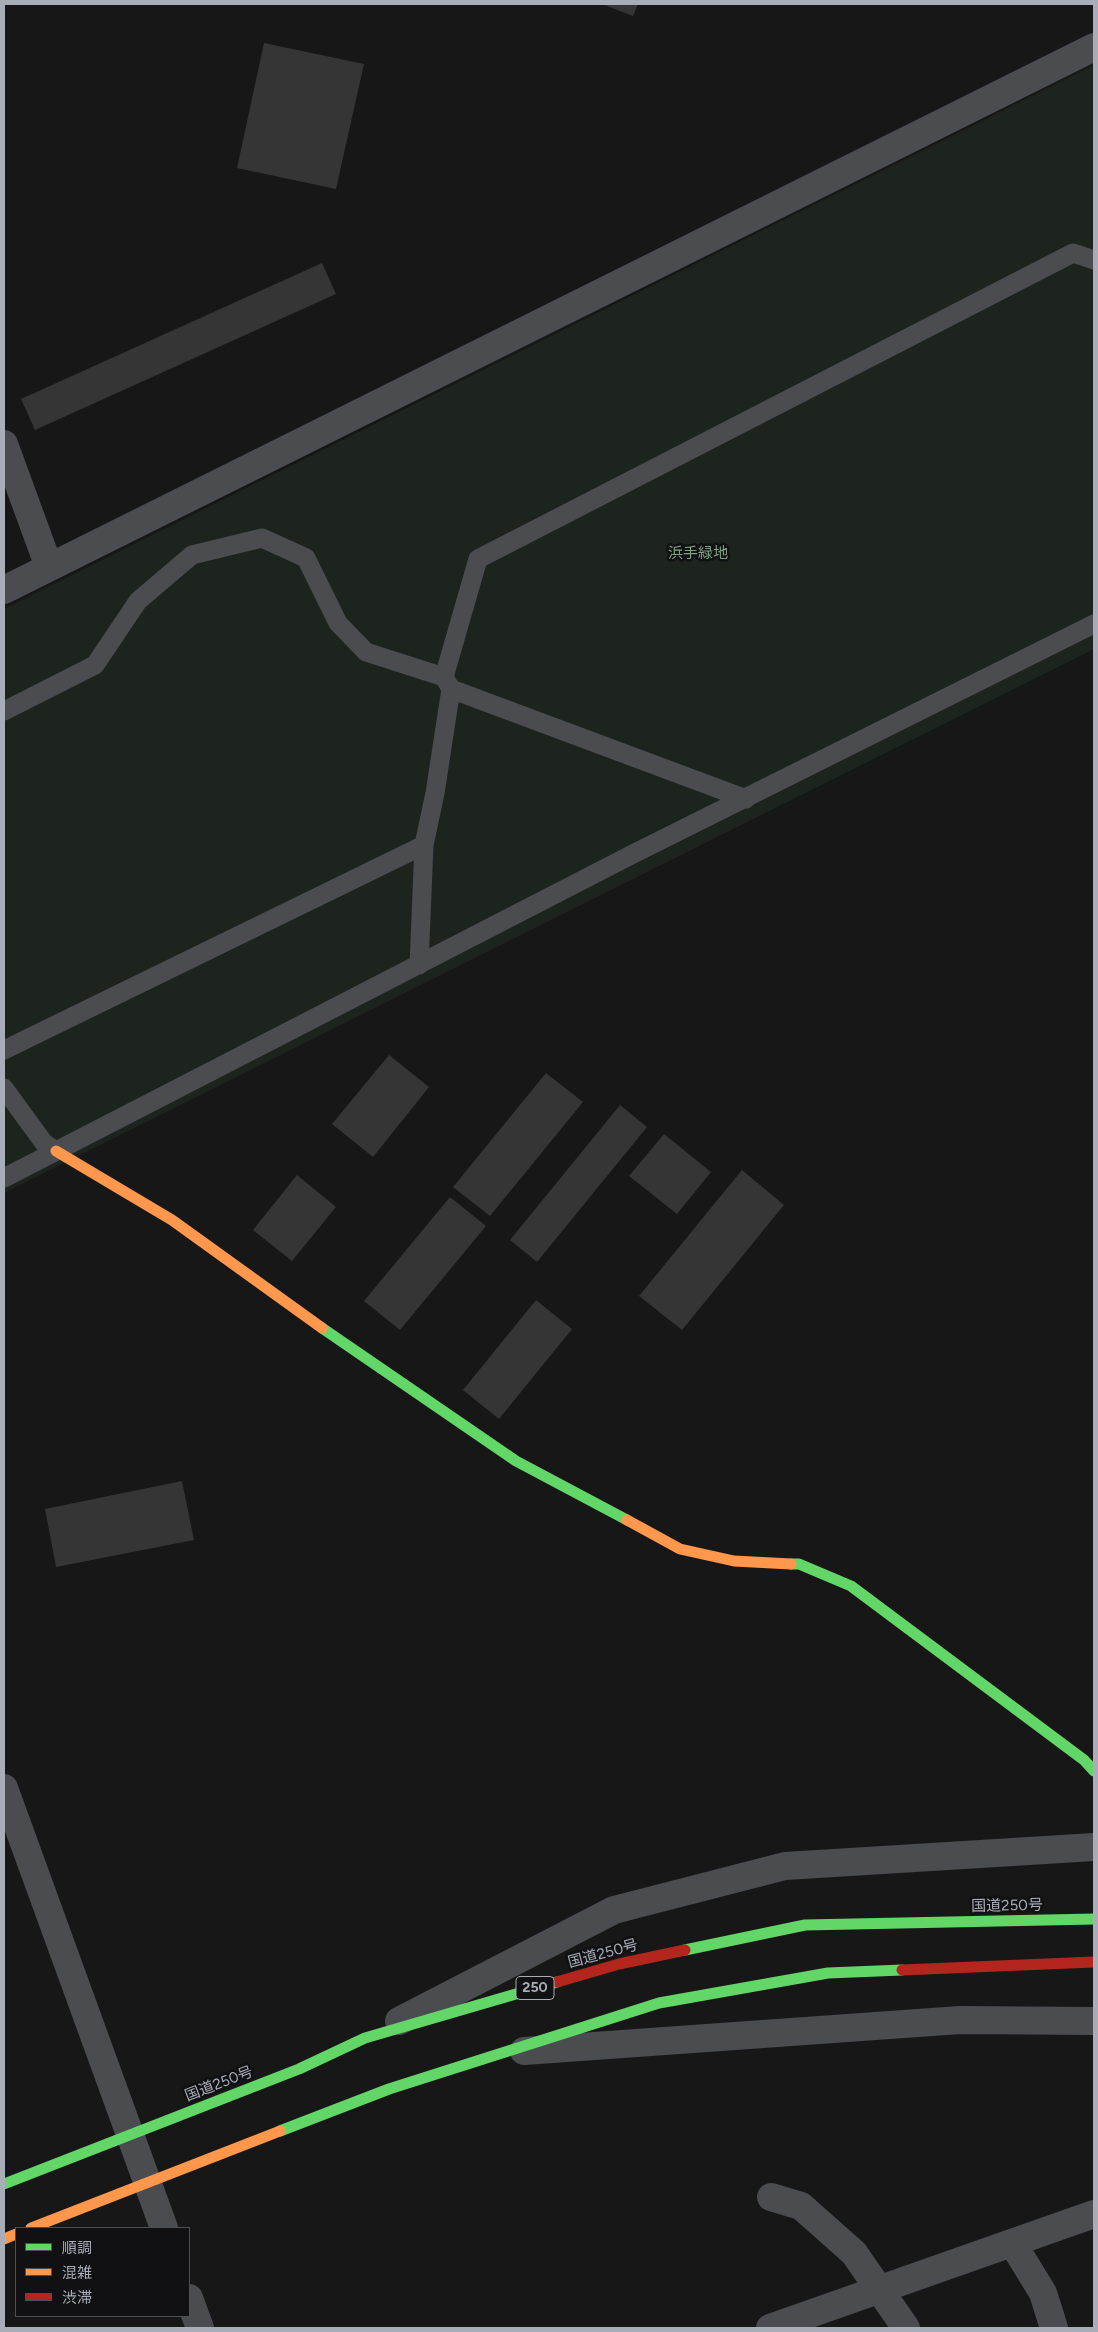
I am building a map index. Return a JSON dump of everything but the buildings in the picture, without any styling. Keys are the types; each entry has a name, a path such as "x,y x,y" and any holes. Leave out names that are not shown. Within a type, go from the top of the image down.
{"main road":[{"path":"56,1151 172,1220 309,1319 516,1461 680,1549 734,1561 799,1564 850,1586 1084,1760 1094,1771"},
{"name":"国道250号","path":"4,2184 299,2069 365,2038 619,1964 805,1925 1094,1919"},
{"path":"35,2227 389,2088 659,2003 828,1973 1094,1962"}],"street":[{"path":"4,590 1094,47"},
{"path":"4,444 49,567"},
{"path":"4,1788 164,2227"},
{"path":"365,2038 614,1910 633,1905 784,1866 1094,1847"},
{"path":"500,2053 960,2020 1094,2021"},
{"path":"771,2197 801,2206 854,2253 906,2328"},
{"path":"770,2328 1094,2214"},
{"path":"1013,2244 1043,2292 1054,2328"},
{"path":"190,2301 200,2328"}],"lane":[{"path":"419,965 424,845 435,793 447,683 478,559 1073,253 1094,260"},
{"path":"4,712 95,665 138,601 192,555 262,538 306,558 338,623 366,652 746,798"},
{"path":"4,1178 746,798 1094,624"},
{"path":"4,1050 424,845"},
{"path":"4,1088 44,1143 56,1151"}],"green space":[{"name":"浜手緑地","path":"1094,65 1094,649 4,1193 4,609"}],"traffic: fast":[{"path":"322,1328 516,1461 627,1520"},
{"path":"791,1564 799,1564 851,1586 1084,1760 1094,1771"},
{"path":"685,1950 805,1925 1094,1919"},
{"path":"280,2131 389,2089 659,2003 828,1973 902,1970"},
{"path":"4,2184 299,2069 365,2038 557,1982"}],"traffic: slow":[{"path":"56,1151 172,1220 322,1328"},
{"path":"627,1520 680,1549 734,1561 791,1564"},
{"path":"34,2227 280,2131"},
{"path":"4,2239 15,2234"}],"traffic: jam":[{"path":"557,1982 619,1964 685,1950"},
{"path":"902,1970 1094,1962"}]}
